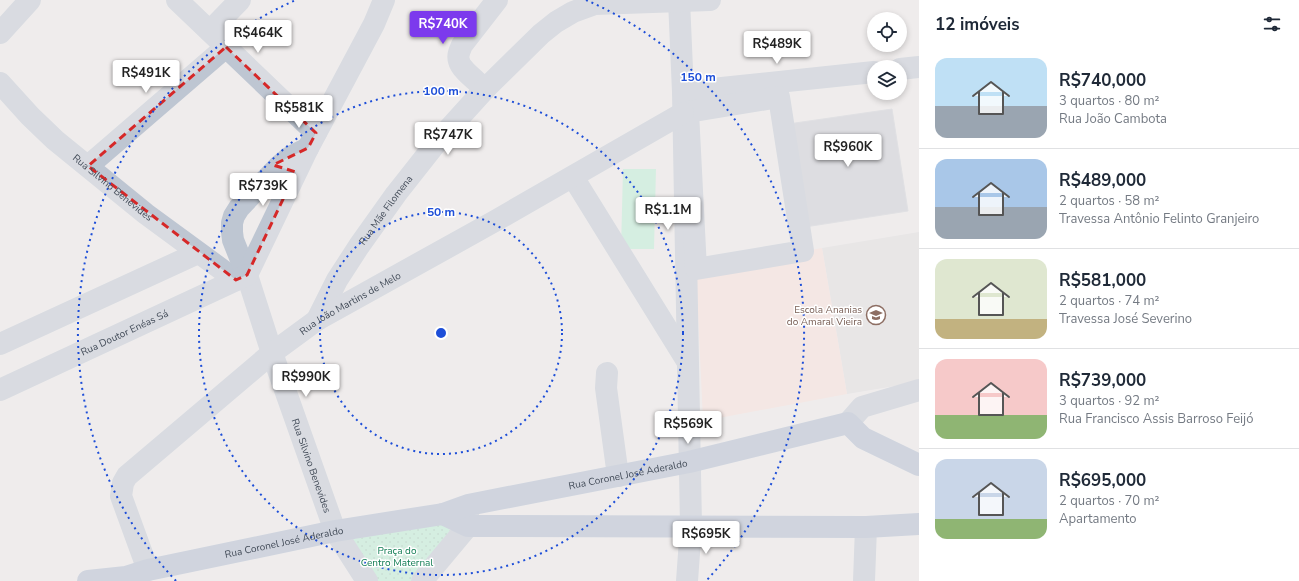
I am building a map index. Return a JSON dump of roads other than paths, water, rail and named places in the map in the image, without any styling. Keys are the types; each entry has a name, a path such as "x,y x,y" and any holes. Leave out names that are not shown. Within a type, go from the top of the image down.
{"main road":[{"name":"Rua Coronel José Aderaldo","path":"468,516 618,476 689,462 848,423"},
{"path":"848,423 863,438 919,465"},
{"name":"Rua Coronel José Aderaldo","path":"88,581 123,579 148,570 335,531 443,514 691,526 866,527 919,524"}],"street":[{"path":"0,33 30,0"},
{"path":"177,0 226,47 312,140"},
{"path":"210,31 240,0"},
{"path":"242,277 287,170 290,157 312,140 374,24 384,0"},
{"path":"485,88 463,69 458,61 459,53 462,45 497,0"},
{"name":"Rua Mãe Filomena","path":"317,320 337,280 396,194 437,142 485,88 541,34 556,22 573,12 595,4 710,0"},
{"path":"679,1 683,103 691,526 687,581"},
{"path":"88,166 226,47"},
{"path":"907,68 919,67"},
{"path":"683,103 867,73"},
{"name":"Rua Silvino Benevides","path":"0,83 30,116 55,140 146,214 198,253 242,277 272,353 335,531 367,581"},
{"path":"779,97 803,251 696,269 688,112 779,97"},
{"name":"Rua João Martins de Melo","path":"148,570 121,496 123,483 127,476 272,353 317,320 495,222 573,177 683,103"},
{"path":"242,277 233,240 232,224 239,208 287,170"},
{"path":"573,177 688,362"},
{"path":"0,344 198,253"},
{"name":"Rua Doutor Enéas Sá","path":"0,390 242,277"},
{"path":"606,373 606,388 618,476"},
{"path":"848,423 862,407 919,390"},
{"path":"422,581 468,516"},
{"path":"864,581 866,527"}],"place":[{"name":"Escola Ananias do Amaral Vieira","path":"876,315"}],"park label":[{"name":"Praça do Centro Maternal","path":"397,556"}]}
